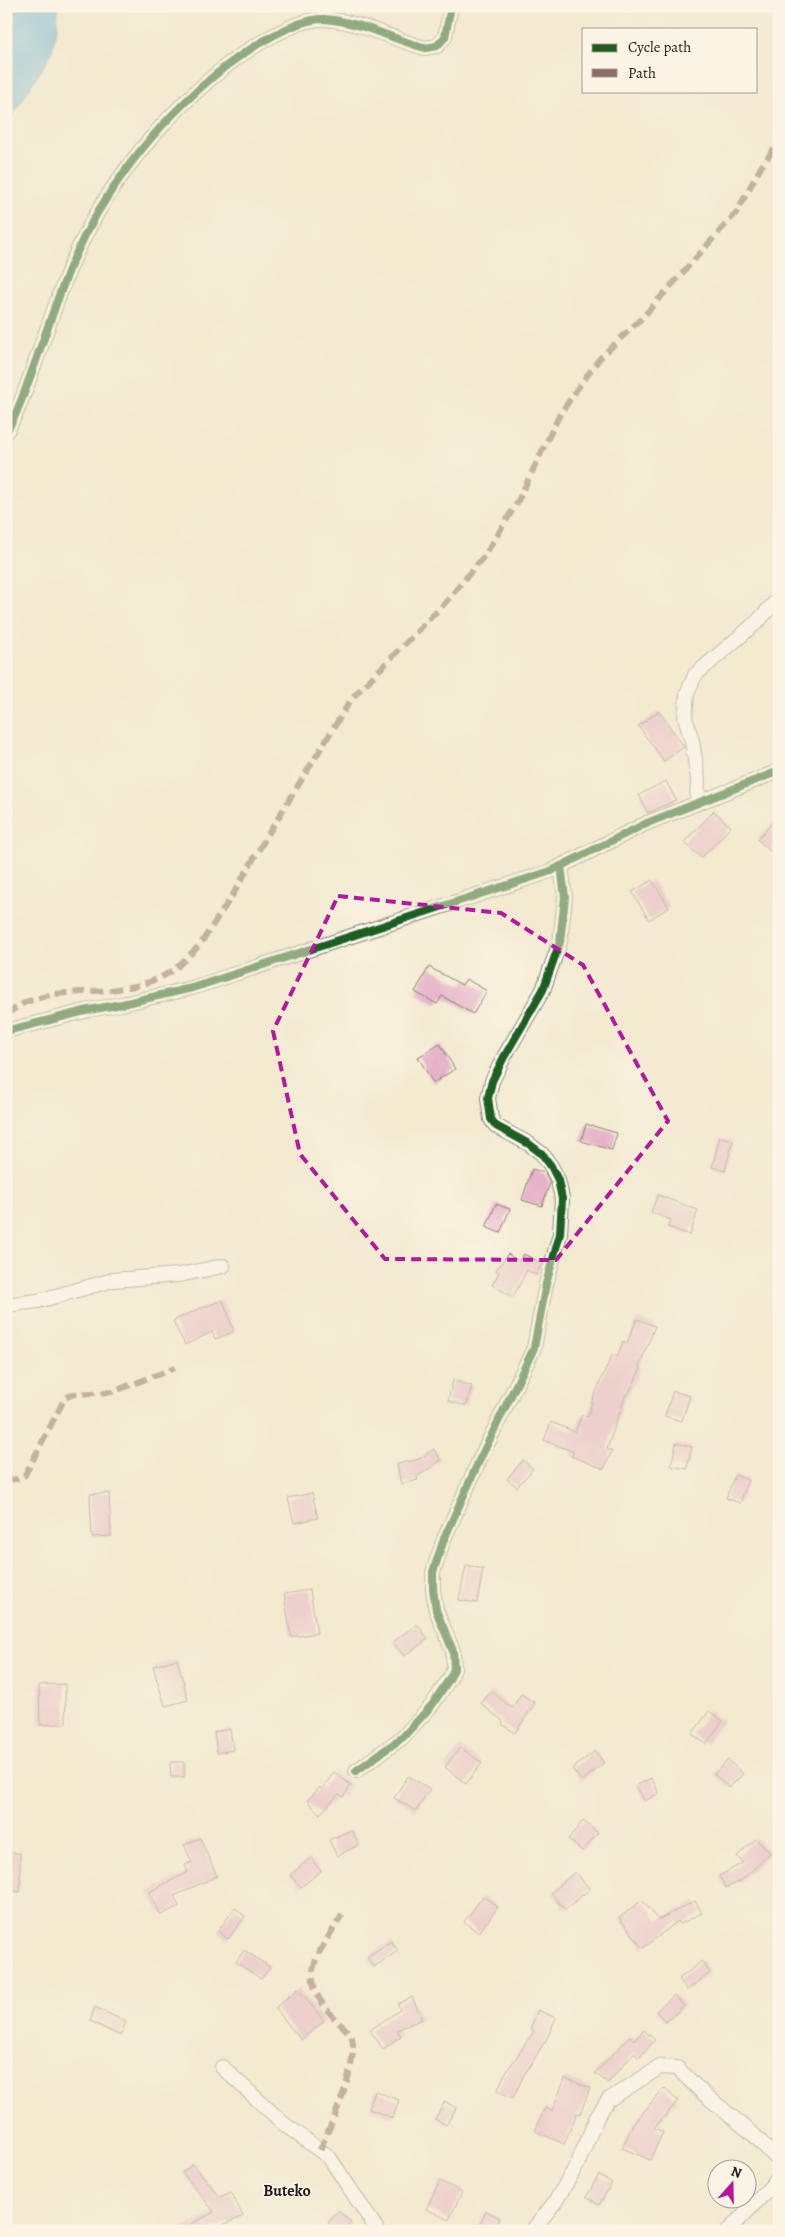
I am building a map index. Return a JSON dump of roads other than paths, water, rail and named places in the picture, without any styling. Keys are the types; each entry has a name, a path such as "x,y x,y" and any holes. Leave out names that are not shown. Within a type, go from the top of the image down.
{"street":[{"path":"6,432 14,420 23,398 63,286 97,213 139,150 182,104 242,52 274,35 311,21 323,19 355,25 426,48 437,46 445,37 451,6"},
{"path":"697,803 698,779 692,741 685,717 687,694 695,675 758,621 779,598"},
{"path":"6,1031 81,1011 192,988 551,871 647,823 779,771"},
{"path":"356,1771 403,1737 432,1705 454,1669 452,1651 436,1610 433,1589 434,1572 444,1539 479,1461 534,1348 546,1284 560,1234 562,1199 558,1180 551,1166 542,1154 529,1144 496,1126 491,1119 488,1098 492,1081 504,1057 543,990 560,942 565,897 561,866"},
{"path":"6,1305 38,1301 113,1280 179,1275 223,1266"},
{"path":"222,2067 284,2124 329,2157 378,2231"},
{"path":"532,2231 555,2202 577,2165 597,2117 608,2100 660,2067 677,2068 704,2094 748,2130 779,2160"},
{"path":"728,2231 779,2178"}],"water":[{"path":"6,6 57,6 58,8 57,28 51,54 6,126"}],"district":[{"name":"Buteko","path":"287,2190"}]}
